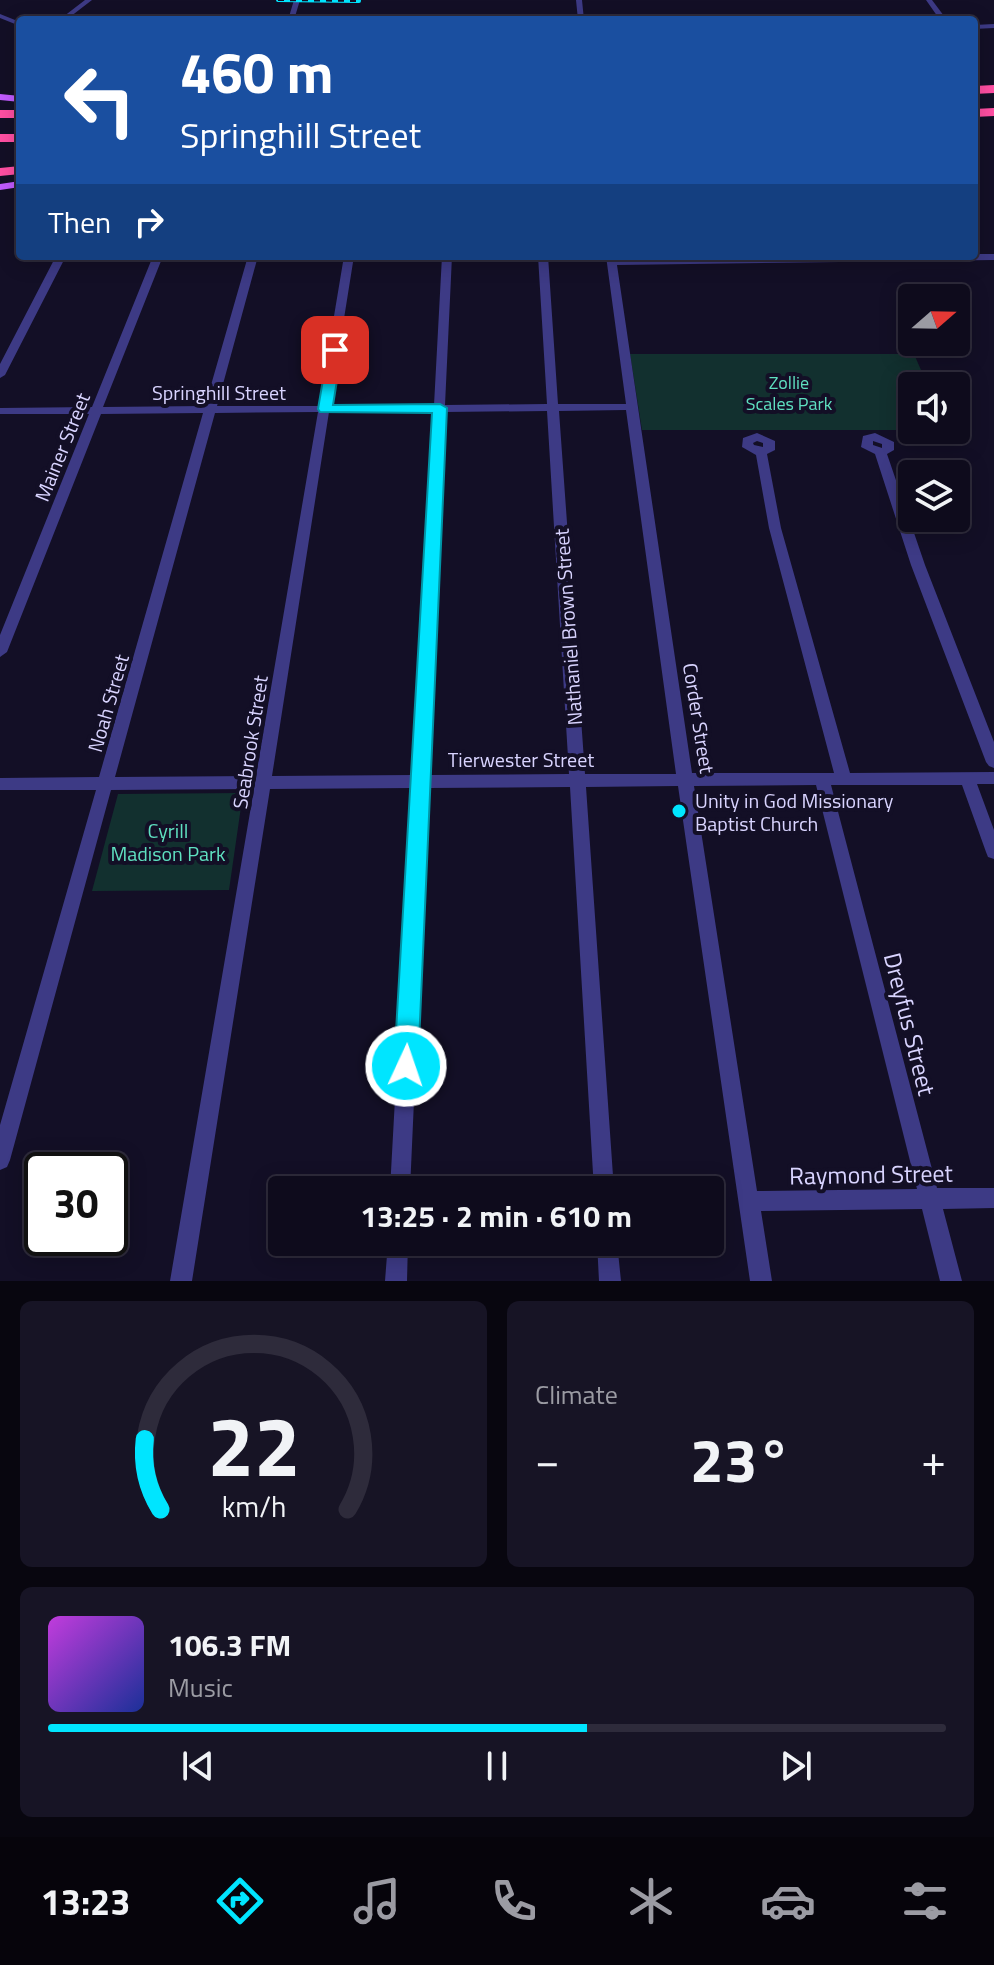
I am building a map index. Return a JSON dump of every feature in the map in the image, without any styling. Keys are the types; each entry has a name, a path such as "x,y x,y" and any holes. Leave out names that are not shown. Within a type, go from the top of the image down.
{"street":[{"path":"70,16 89,0"},
{"path":"77,16 88,8 89,0"},
{"path":"0,375 59,260"},
{"name":"Mainer Street","path":"0,652 156,260"},
{"name":"Noah Street","path":"0,1160 252,260"},
{"name":"Seabrook Street","path":"181,1281 348,260"},
{"path":"401,1176 447,260"},
{"name":"Nathaniel Brown Street","path":"543,260 603,1176"},
{"name":"Corder Street","path":"611,260 761,1281"},
{"name":"Springhill Street","path":"0,411 631,407"},
{"path":"761,452 775,528 844,780"},
{"path":"880,452 918,565 994,762"},
{"name":"Tierwester Street","path":"0,784 577,778 994,778"},
{"path":"967,778 994,852"},
{"name":"Dreyfus Street","path":"822,780 951,1281"},
{"name":"Raymond Street","path":"749,1201 994,1198"},
{"path":"396,1281 397,1256"},
{"path":"608,1256 610,1281"}],"green space":[{"name":"Zollie Scales Park","path":"630,354 898,354 915,356 922,372 898,372 898,430 642,430"},
{"name":"Cyrill Madison Park","path":"243,793 229,890 92,891 118,794"}],"railway":[{"path":"278,0 359,1"}],"place":[{"name":"Unity in God Missionary Baptist Church","path":"679,811"}],"route":[{"path":"335,350 325,409 440,408 406,1066"}]}
